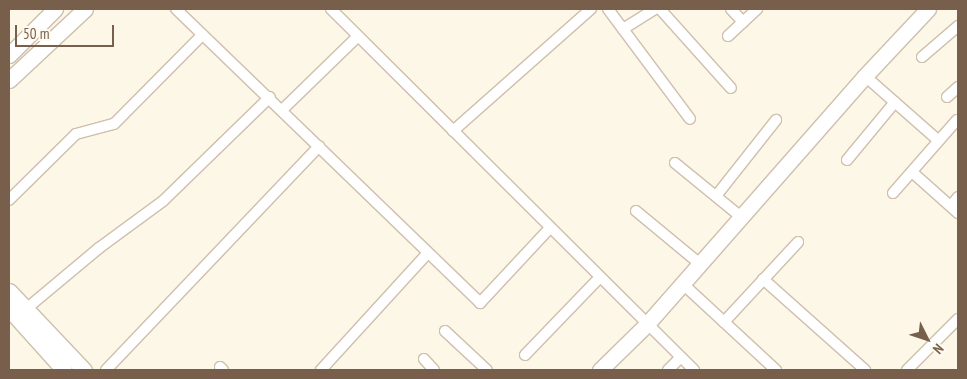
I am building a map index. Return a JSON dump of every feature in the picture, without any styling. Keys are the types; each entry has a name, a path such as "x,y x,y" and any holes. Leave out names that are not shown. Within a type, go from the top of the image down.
{"street":[{"path":"9,55 55,9"},
{"path":"9,80 84,9"},
{"path":"176,9 270,97 427,254 480,303 550,228"},
{"path":"331,9 357,37 694,370"},
{"path":"453,132 591,9"},
{"path":"608,9 690,119"},
{"path":"623,29 655,9"},
{"path":"660,9 731,88"},
{"path":"731,9 743,22"},
{"path":"728,36 757,9"},
{"path":"600,370 648,324 740,216 864,76 928,9"},
{"path":"922,57 958,26"},
{"path":"9,200 76,134 114,124 202,35"},
{"path":"282,110 357,37"},
{"path":"864,76 939,140"},
{"path":"947,97 958,87"},
{"path":"26,309 99,248 163,202 270,97"},
{"path":"847,160 894,102"},
{"path":"716,196 776,120"},
{"path":"893,193 957,120"},
{"path":"106,370 319,146"},
{"path":"675,163 740,216"},
{"path":"912,172 955,210 958,197"},
{"path":"636,211 700,264"},
{"path":"724,322 798,242"},
{"path":"321,370 427,254"},
{"path":"525,355 600,277"},
{"path":"763,279 865,370"},
{"path":"682,284 776,370"},
{"path":"9,291 84,370"},
{"path":"9,309 64,370"},
{"path":"907,370 958,319"},
{"path":"445,331 487,370"},
{"path":"668,370 681,357"},
{"path":"424,359 434,370"}]}
